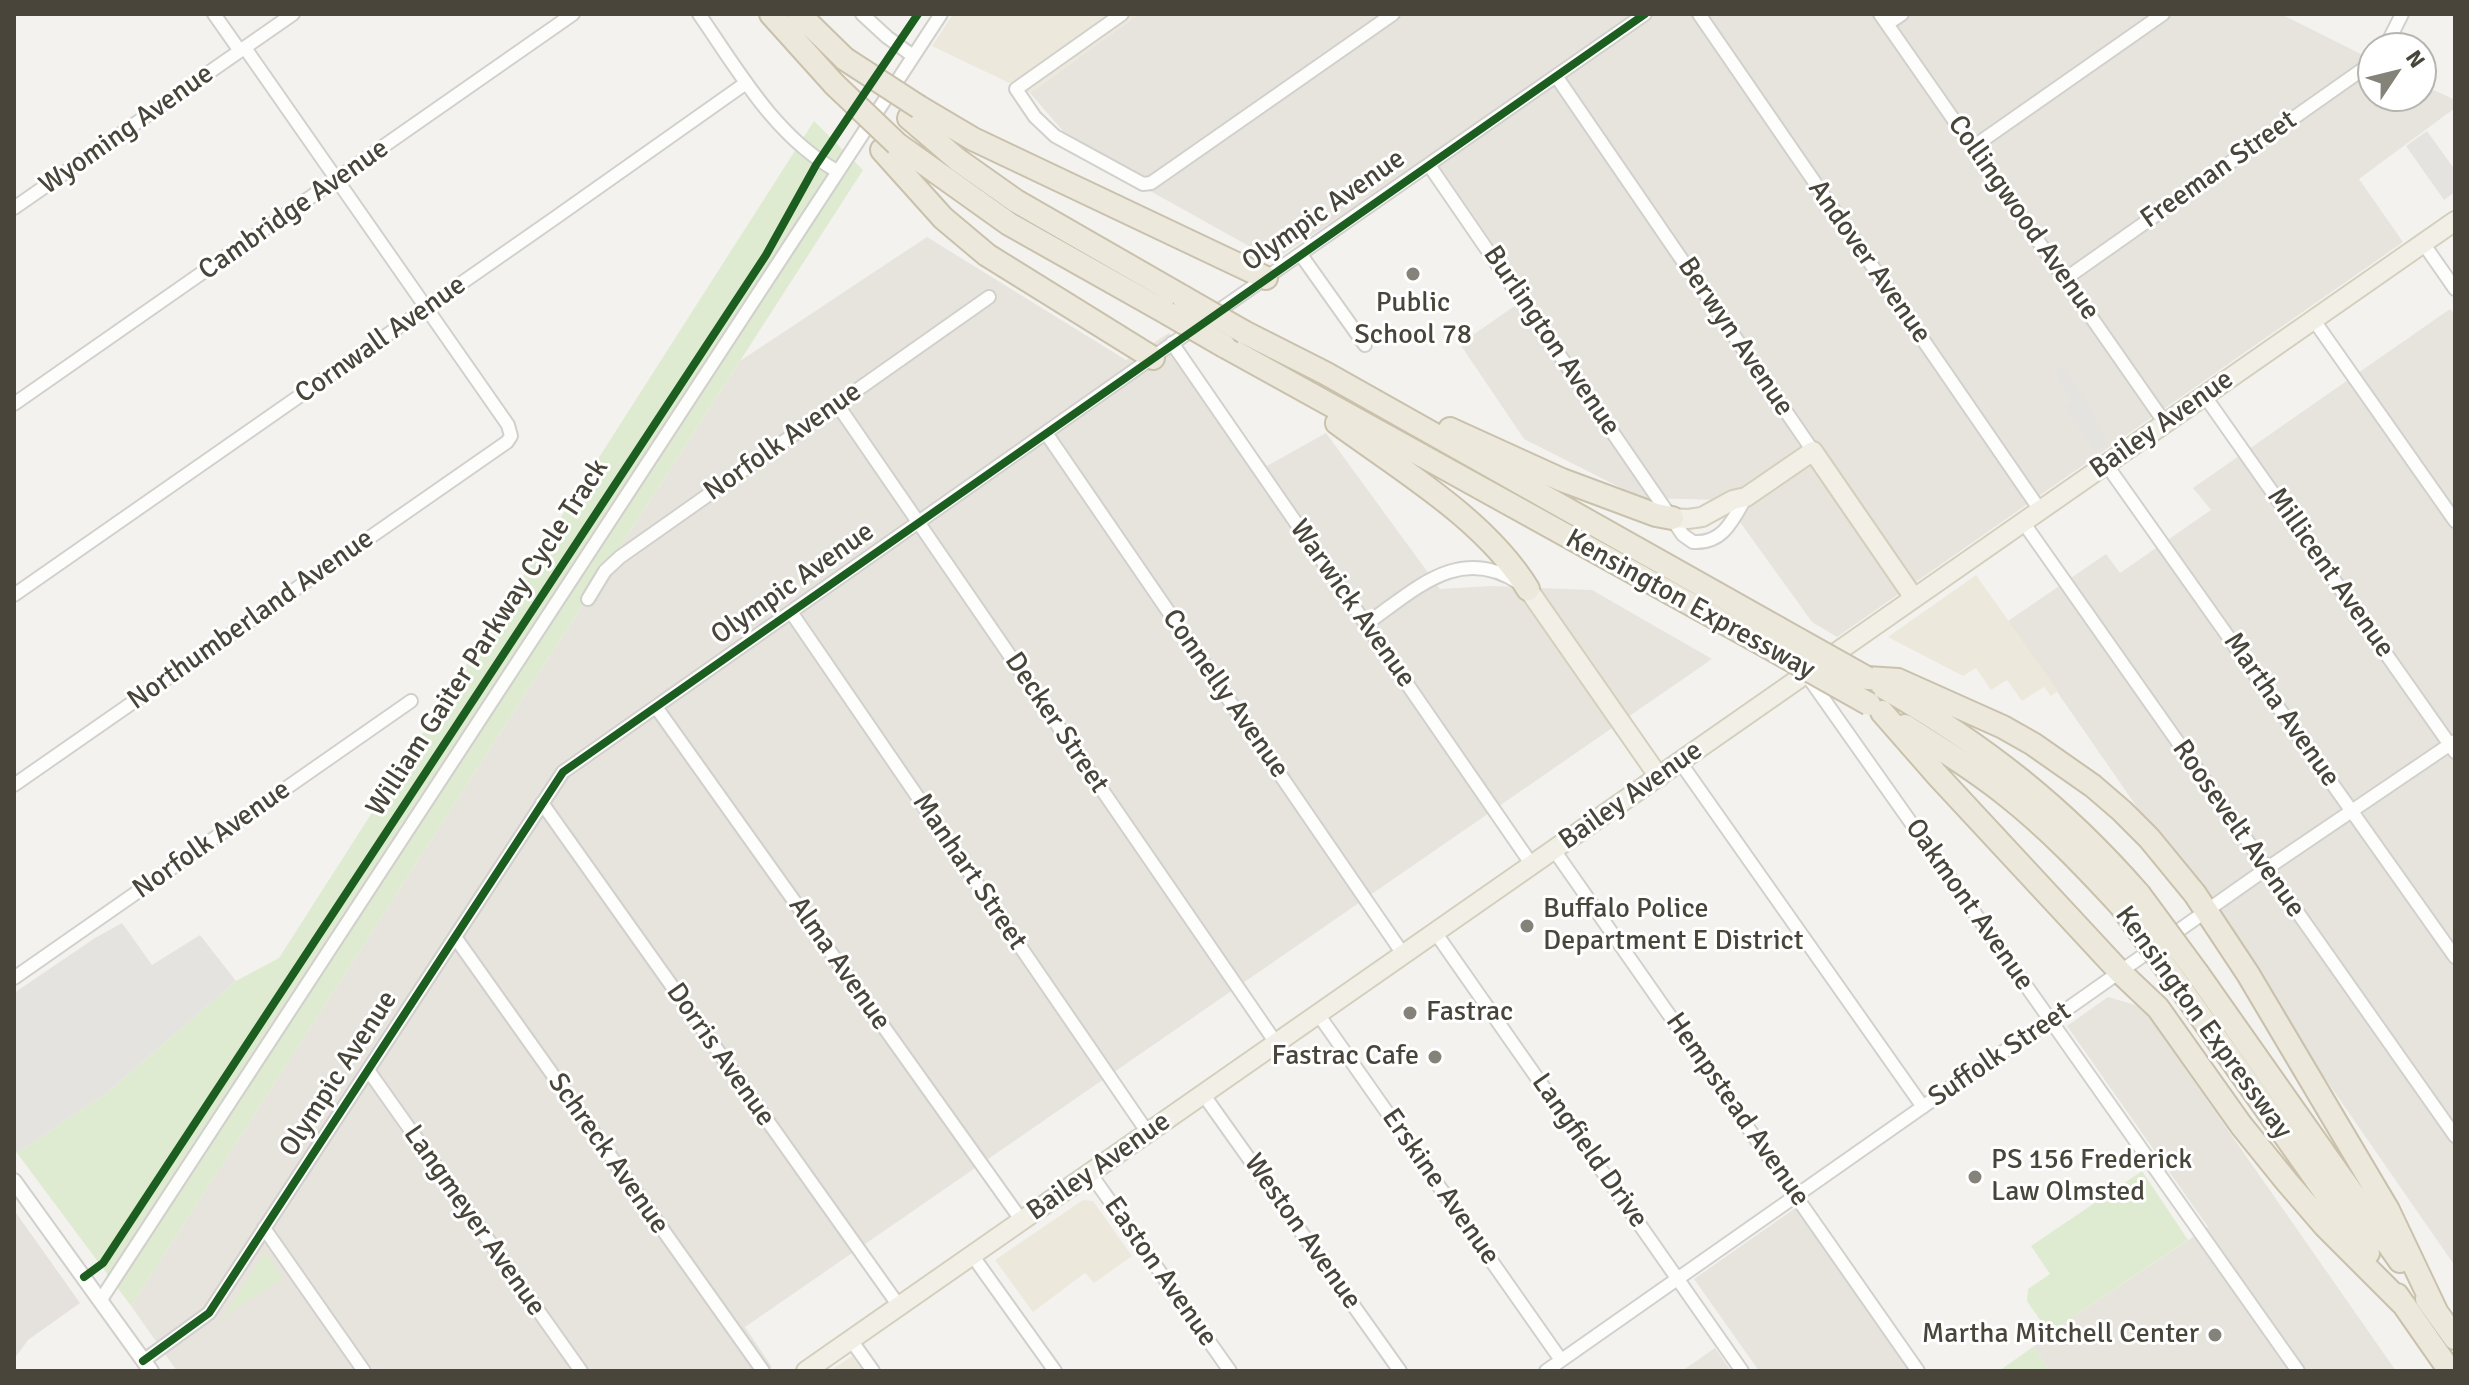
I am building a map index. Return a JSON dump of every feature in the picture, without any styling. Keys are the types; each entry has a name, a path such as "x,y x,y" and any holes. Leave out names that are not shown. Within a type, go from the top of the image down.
{"highway":[{"path":"771,14 889,147 943,218 987,255 1153,358"},
{"path":"799,14 845,59 914,112 1266,278"},
{"name":"Kensington Expressway","path":"914,112 958,160 1175,305 1224,346 1885,697 1949,726 2009,769 2057,808 2099,849 2130,900 2455,1338"},
{"name":"Kensington Expressway","path":"889,147 1009,224 1175,305 1244,332 1325,373 1772,637 1867,678 1885,697"},
{"path":"1265,370 1459,514 1503,555 1528,589"},
{"path":"1325,373 1562,480 1672,518"},
{"path":"1885,697 2003,727 2093,786 2149,838 2184,880 2248,974 2388,1210 2436,1311"},
{"path":"1885,697 1948,787 2120,972 2158,1008 2241,1125 2287,1182 2325,1226 2405,1306"},
{"name":"Kensington Expressway","path":"2189,980 2450,1371"}],"main road":[{"name":"Bailey Avenue","path":"806,1371 2455,221"},
{"name":"Burlington Avenue","path":"1672,518 1702,517 1733,500 1746,497 1813,451"},
{"name":"Berwyn Avenue","path":"1813,451 1914,598"},
{"path":"1528,589 1659,777"}],"street":[{"path":"214,14 427,308"},
{"name":"Wyoming Avenue","path":"14,208 293,14"},
{"name":"Cambridge Avenue","path":"14,404 573,14"},
{"path":"699,14 768,113 795,140 837,171"},
{"path":"862,14 913,56"},
{"path":"100,1301 941,14"},
{"path":"1122,14 1016,89 1035,117 1055,136 1138,182 1148,184 1393,14"},
{"name":"Olympic Avenue","path":"147,1366 206,1316 563,772 1645,14"},
{"name":"Andover Avenue","path":"1699,14 2040,510"},
{"path":"1884,19 1902,14"},
{"path":"1973,147 2163,14"},
{"path":"2393,32 2402,14"},
{"name":"Collingwood Avenue","path":"1884,19 2165,423"},
{"name":"Freeman Street","path":"2065,279 2357,73"},
{"name":"Berwyn Avenue","path":"1556,76 1813,451"},
{"name":"Cornwall Avenue","path":"14,595 746,83"},
{"name":"Burlington Avenue","path":"1429,165 1683,535 1693,542 1713,540 1722,534 1746,497"},
{"path":"2423,243 2455,289"},
{"path":"1301,255 1365,345"},
{"name":"Norfolk Avenue","path":"588,599 605,571 620,557 989,297"},
{"name":"Northumberland Avenue","path":"14,785 507,442 511,430 427,308"},
{"path":"2313,319 2455,521"},
{"name":"Warwick Avenue","path":"1172,343 1532,865"},
{"name":"Millicent Avenue","path":"2204,395 2453,746"},
{"name":"Decker Street","path":"837,404 1276,1043"},
{"name":"Connelly Avenue","path":"1046,433 1403,954"},
{"name":"Martha Avenue","path":"2106,464 2455,957"},
{"name":"Roosevelt Avenue","path":"2023,522 2455,1136"},
{"path":"1366,624 1431,579 1469,566 1491,569 1528,589"},
{"name":"Manhart Street","path":"791,612 1148,1133"},
{"name":"Oakmont Avenue","path":"1806,674 2298,1371"},
{"name":"Norfolk Avenue","path":"14,978 411,701"},
{"name":"Alma Avenue","path":"656,707 1022,1221"},
{"name":"Suffolk Street","path":"1546,1371 2266,869 2453,746"},
{"path":"1680,762 1923,1107"},
{"name":"Dorris Avenue","path":"542,803 899,1306"},
{"name":"Hempstead Avenue","path":"1554,850 1918,1371"},
{"name":"Langfield Drive","path":"1435,932 1742,1371"},
{"name":"Schreck Avenue","path":"455,937 763,1371"},
{"name":"Erskine Avenue","path":"1318,1014 1561,1360"},
{"name":"Langmeyer Avenue","path":"368,1070 581,1371"},
{"name":"Weston Avenue","path":"1203,1094 1400,1371"},
{"name":"Easton Avenue","path":"1090,1173 1230,1371"},
{"path":"14,1181 147,1366"},
{"path":"264,1228 364,1371"},
{"path":"972,1255 1055,1371"},
{"path":"851,1340 873,1371"}],"shaded area":[{"path":"953,14 1139,14 1030,93 932,46"},
{"path":"1139,14 2281,14 2357,52 2357,112 2437,112 2437,92 2455,100 2455,108 2359,179 2403,242 1837,637 1812,622 1724,500 1641,498 1524,439 1460,344 1529,296 1432,156 1274,260 1082,153 1030,93"},
{"path":"2427,131 2455,170 2455,192 2444,200 2406,146"},
{"path":"927,237 1126,360 1169,333 1267,466 1326,433 1440,589 1492,586 1592,590 1712,659 745,1327 772,1367 767,1371 177,1371 131,1306 740,361"},
{"path":"2450,309 2455,315 2455,1266 2008,621 2106,554 2120,573 2211,510 2193,488"},
{"path":"2062,366 2098,419 2094,422 2108,443 2095,452 2064,407 2073,400 2054,372"},
{"path":"1976,575 2058,691 2051,696 2044,687 2022,701 2007,680 1991,690 1976,668 1963,676 1888,637"},
{"path":"122,923 152,965 200,935 236,981 109,1091 17,1153 14,1150 14,993"},
{"path":"2108,997 2142,1007 2396,1371 2050,1371 2033,1347 2049,1333 2208,1227 2067,1026"},
{"path":"1083,1200 1093,1201 1132,1256 1094,1283 1085,1273 1033,1312 995,1260"},
{"path":"1797,1207 1910,1371 1759,1371 1694,1279"},
{"path":"14,1210 80,1303 28,1340 14,1359"},
{"path":"1715,1348 1731,1371 1682,1371"},
{"path":"852,1356 863,1371 830,1371"}],"green space":[{"path":"814,121 863,170 131,1306 17,1153 109,1091 236,981 279,958"},
{"path":"2142,1171 2188,1240 2049,1333 2027,1301 2028,1289 2050,1274 2031,1246"},
{"path":"265,1252 283,1278 223,1317"},
{"path":"2033,1347 2050,1371 1999,1371"}],"cycle path":[{"name":"William Gaiter Parkway Cycle Track","path":"84,1277 103,1263 766,255 816,165 918,14"},
{"path":"143,1361 209,1313 563,772 1645,14"}],"place":[{"name":"Public School 78","path":"1413,274"},
{"name":"Buffalo Police Department E District","path":"1527,926"},
{"name":"Fastrac","path":"1410,1013"},
{"name":"Fastrac Cafe","path":"1435,1057"},
{"name":"PS 156 Frederick Law Olmsted","path":"1975,1177"},
{"name":"Martha Mitchell Center","path":"2215,1335"}]}
